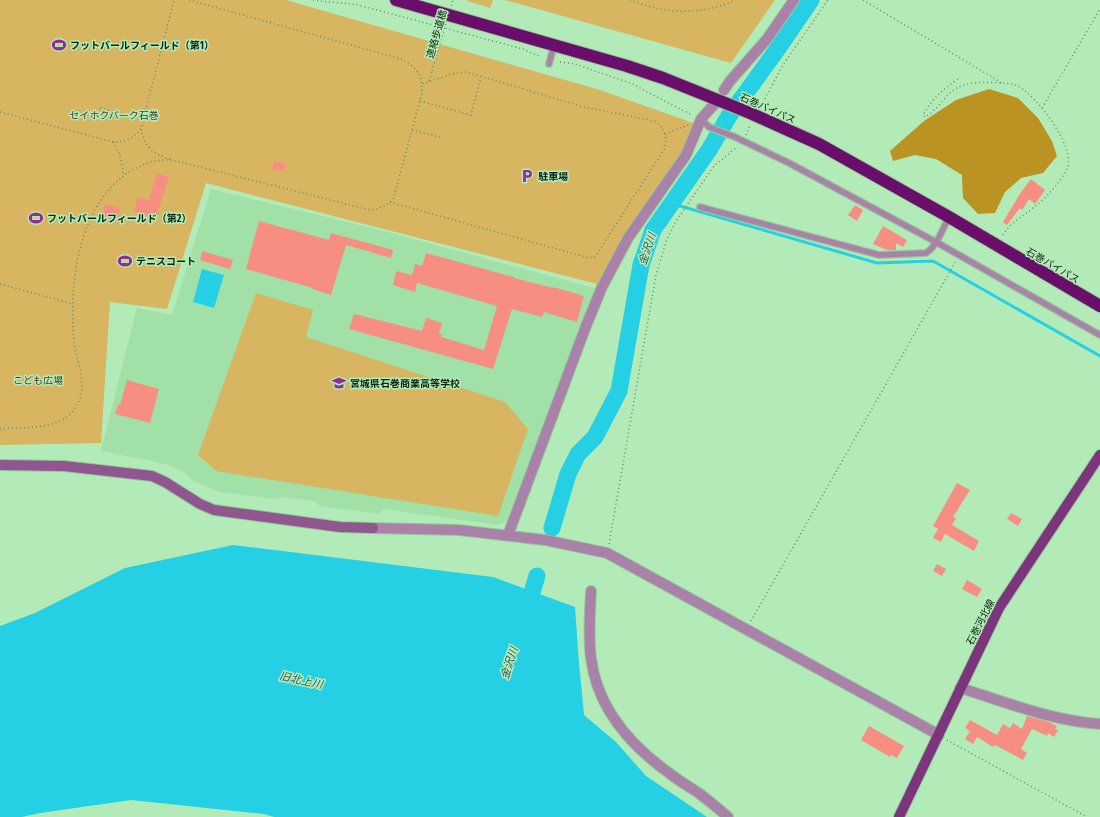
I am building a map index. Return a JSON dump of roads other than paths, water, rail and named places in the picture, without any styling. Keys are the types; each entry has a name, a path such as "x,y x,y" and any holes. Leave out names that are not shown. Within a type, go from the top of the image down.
{"highway":[{"name":"石巻バイパス","path":"396,0 663,78 756,111 819,144 948,217 1100,306"}],"main road":[{"name":"石巻河北線","path":"900,814 999,608 1100,455"}],"street":[{"path":"508,535 602,287 628,238 686,155 701,119 722,98 730,81 767,39 794,0"},
{"path":"0,465 64,466 152,476 165,482 186,497 214,510 340,527 459,530 508,535 545,540 605,553 939,735"},
{"path":"591,591 589,633 594,677 605,704 617,724 636,745 669,773 700,794 728,817"},
{"path":"960,688 1044,714 1100,724"}],"lane":[{"path":"549,64 554,45"},
{"path":"701,119 709,127 735,137 789,162 936,242 1100,335"},
{"path":"700,207 879,255 926,253 936,242 948,217"}],"water":[{"path":"202,269 224,275 214,308 193,302"},
{"name":"旧北上川","path":"233,545 493,577 575,607 584,715 616,742 646,776 707,817 274,817 264,814 131,800 22,817 0,817 0,626 35,613 125,568"}],"waterway":[{"name":"金沢川","path":"552,528 568,474 578,454 595,437 619,391 641,265 653,230 709,150 729,116 811,0"},
{"path":"673,202 680,206 877,263 933,261 1100,356"},
{"name":"金沢川","path":"526,612 537,576"}],"place":[{"name":"フットバールフィールド（第1）","path":"59,45"},
{"name":"駐車場","path":"527,176"},
{"name":"フットバールフィールド（第2）","path":"36,218"},
{"name":"テニスコート","path":"125,261"},
{"name":"宮城県石巻商業高等学校","path":"339,383"}],"park label":[{"name":"セイホクパーク石巻","path":"114,115"},
{"name":"こども広場","path":"38,380"}]}
